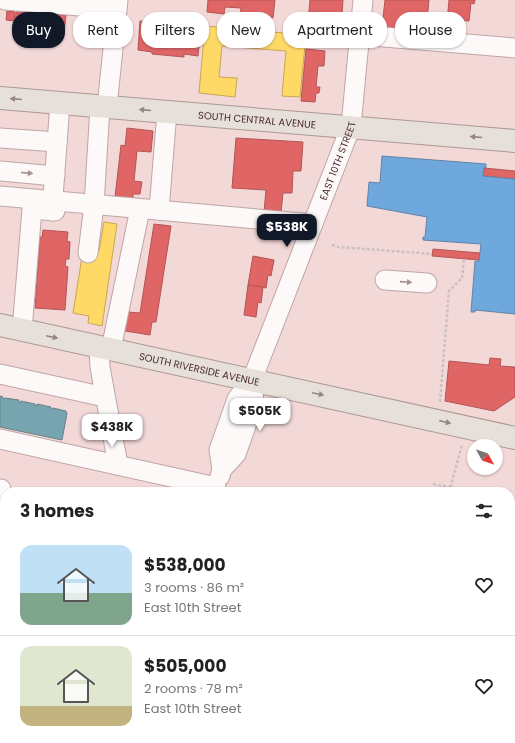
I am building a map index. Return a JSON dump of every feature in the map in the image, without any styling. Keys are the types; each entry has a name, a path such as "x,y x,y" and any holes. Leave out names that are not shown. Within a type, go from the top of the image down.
{"main road":[{"name":"SOUTH CENTRAL AVENUE","path":"0,98 515,140"},
{"name":"SOUTH RIVERSIDE AVENUE","path":"0,325 515,438"}],"street":[{"path":"5,0 117,5 103,107 88,253"},
{"name":"EAST 10TH STREET","path":"362,12 363,0"},
{"path":"387,37 515,48"},
{"name":"EAST 10TH STREET","path":"217,487 222,469 219,450 234,406 237,398 252,380 351,126 359,48"},
{"path":"52,206 60,103"},
{"path":"118,465 100,367 150,210 167,112"},
{"path":"0,138 57,142"},
{"path":"0,171 54,176"},
{"path":"0,196 52,206 72,213"},
{"path":"22,330 32,209 52,206 94,205 313,224"},
{"path":"385,280 427,283"},
{"path":"0,374 105,397"},
{"path":"0,439 118,465 204,487"}],"path":[{"path":"332,244 339,247 432,254"},
{"path":"440,402 449,291 462,278 464,259"},
{"path":"433,484 450,487 466,427"}],"building: Homes":[{"path":"209,26 217,27 217,48 222,48 219,77 237,78 235,97 199,93 203,48 209,48"},
{"path":"275,32 283,33 283,48 305,48 300,97 282,96 286,51 248,48 275,48"},
{"path":"104,222 117,224 102,326 88,323 89,316 73,313 82,257 94,250 99,251"}],"building: Shops":[{"path":"208,0 275,0 274,12 240,12 241,8 225,7 224,12 207,12"},
{"path":"310,0 343,0 342,12 309,12"},
{"path":"385,0 429,0 428,12 395,12 395,28 387,27 387,12 384,12"},
{"path":"449,0 475,0 474,4 471,3 469,21 466,21 466,12 448,12"},
{"path":"7,11 15,12 12,12 12,21 6,20"},
{"path":"140,21 141,48 199,48 198,56 184,54 184,57 152,54 152,52 138,50"},
{"path":"306,49 325,51 324,66 318,66 316,87 320,87 319,93 316,93 315,102 301,101"},
{"path":"127,128 153,131 151,152 137,151 134,181 142,182 140,194 133,194 133,199 115,197 121,145 125,146"},
{"path":"236,138 303,142 301,171 293,171 292,193 283,193 281,213 264,212 266,190 232,188"},
{"path":"484,168 515,171 515,179 483,176"},
{"path":"154,224 171,226 156,322 152,322 150,335 125,331 128,312 140,313"},
{"path":"43,230 68,232 67,241 70,242 69,259 66,259 65,266 68,267 65,310 35,308 40,237 42,237"},
{"path":"433,249 480,253 479,260 432,256"},
{"path":"253,256 274,260 271,276 268,275 266,288 248,285"},
{"path":"248,285 263,287 261,303 258,302 256,317 244,315"},
{"path":"490,358 501,359 500,366 515,367 515,397 494,411 445,401 449,361 489,365"}],"building: Schools":[{"path":"382,156 486,164 486,168 484,167 483,176 515,179 515,314 475,310 475,312 471,312 475,261 479,261 481,244 423,240 423,237 425,237 427,217 367,206 369,182 380,183"}],"building: Public":[{"path":"0,396 3,397 3,399 19,400 20,403 21,401 35,404 35,406 37,404 51,407 52,410 53,408 66,411 67,413 62,440 0,427"}]}
